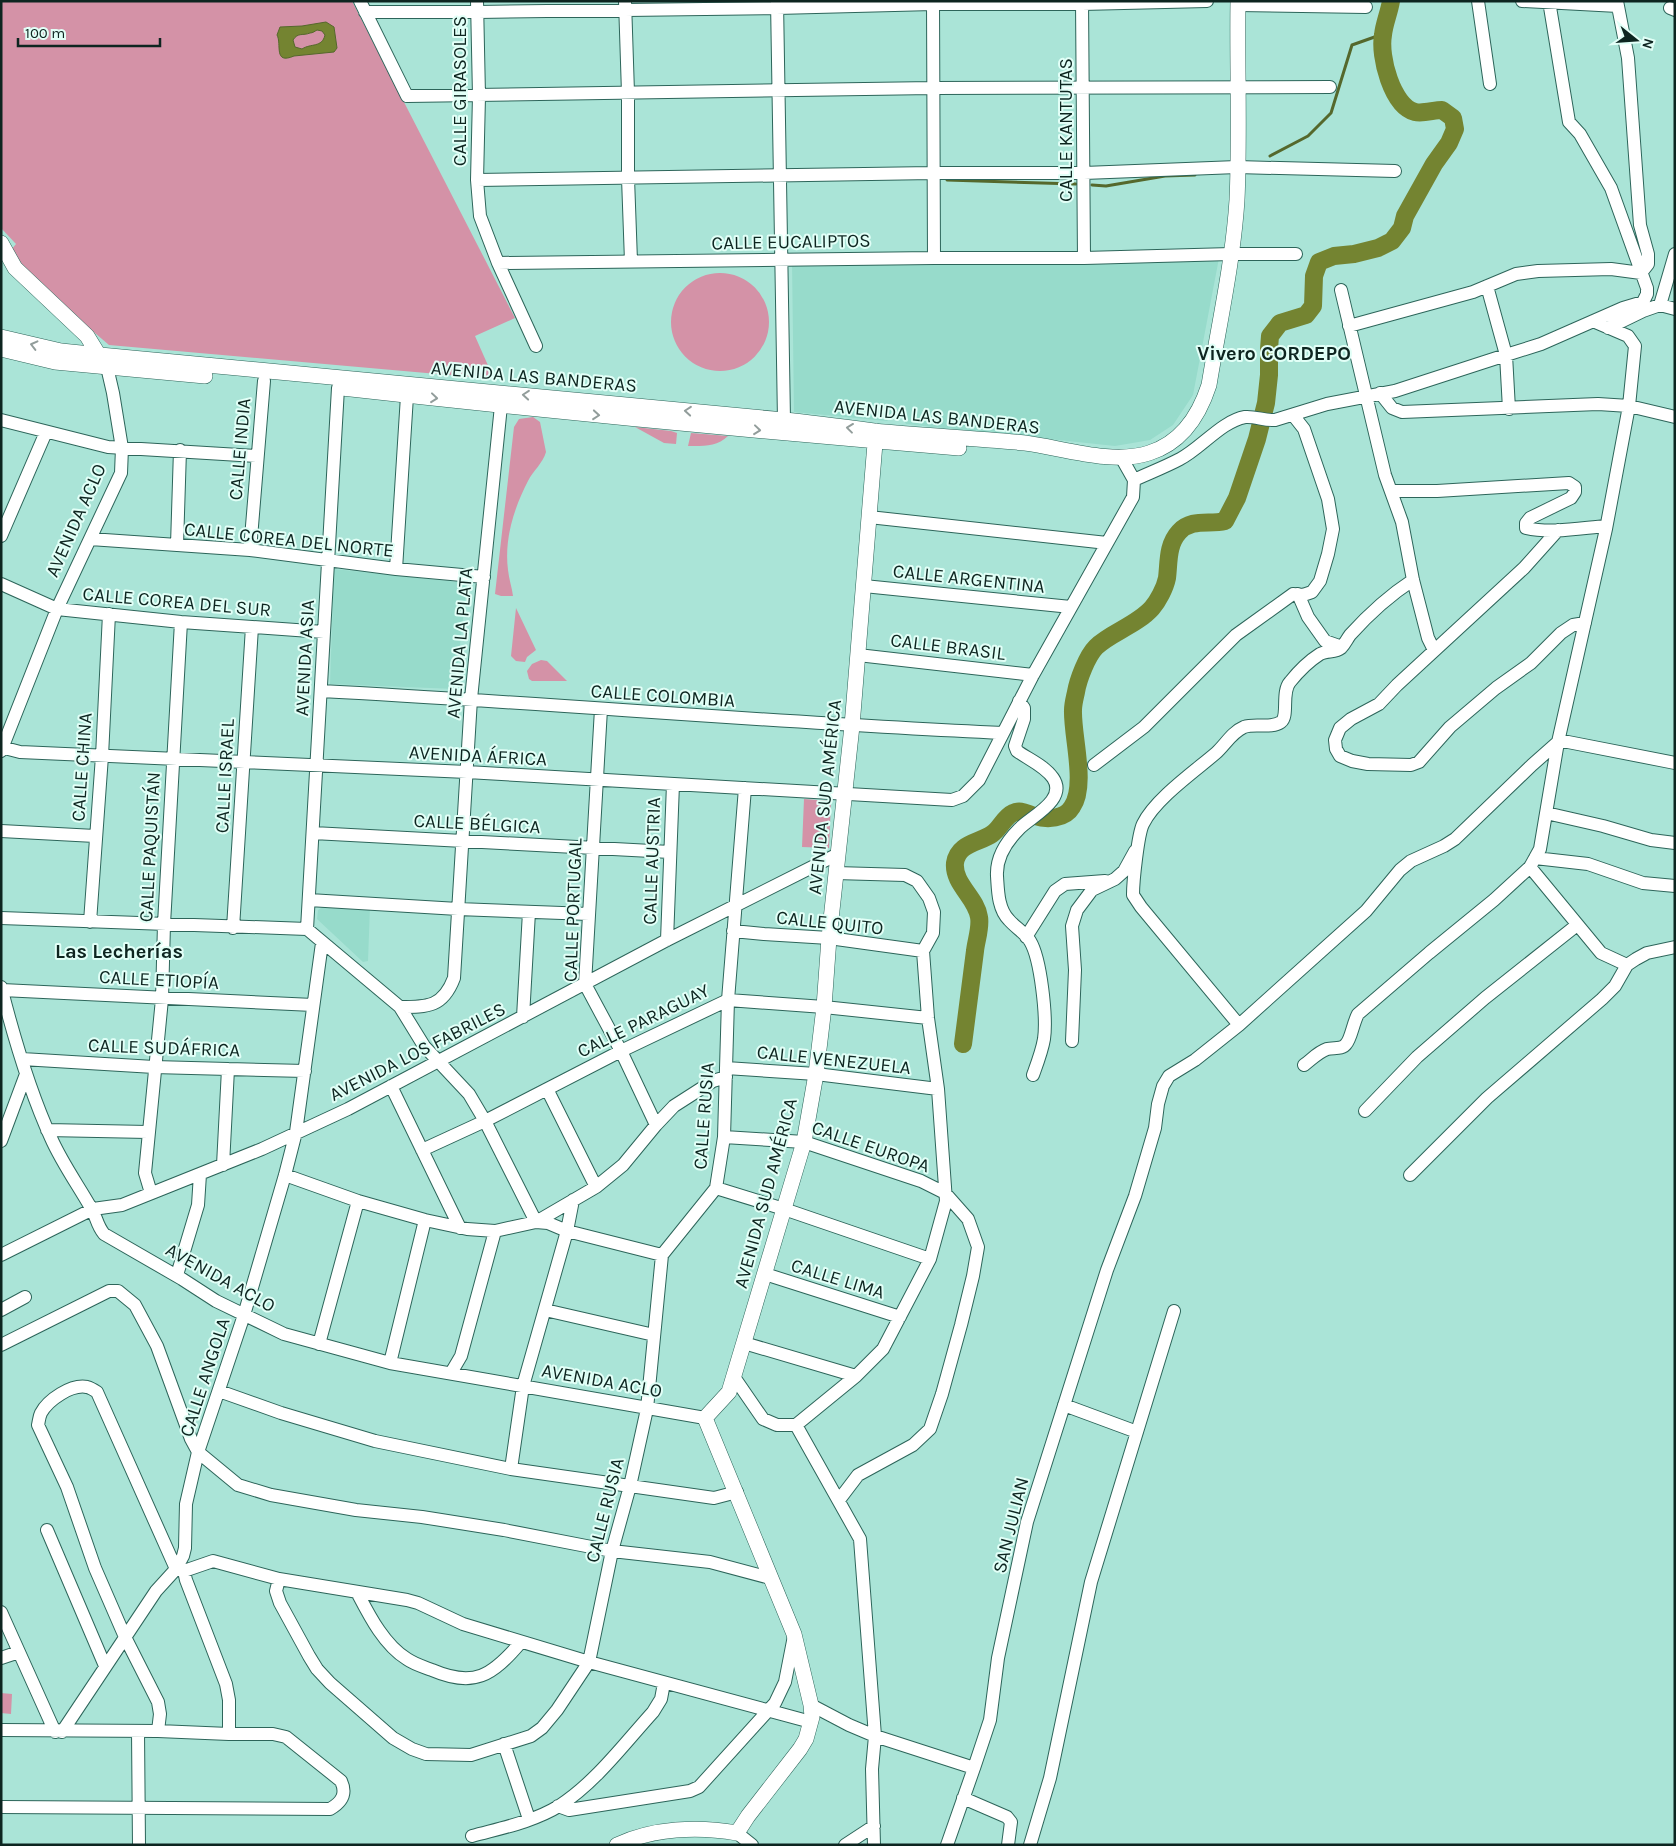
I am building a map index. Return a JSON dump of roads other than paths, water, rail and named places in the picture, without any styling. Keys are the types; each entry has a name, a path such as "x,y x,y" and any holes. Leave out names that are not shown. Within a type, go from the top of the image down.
{"main road":[{"name":"AVENIDA LAS BANDERAS","path":"1,349 55,362 103,361 876,436 1028,444 1054,450 1134,457 1159,449 1183,432 1195,419 1209,385 1231,254 1236,201 1239,87 1238,3"},
{"name":"AVENIDA ACLO","path":"4,251 15,268 87,336 103,361"},
{"name":"AVENIDA LAS BANDERAS","path":"1,337 103,361 264,381 407,396 502,399 784,420 876,436"},
{"name":"AVENIDA SUD AMÉRICA","path":"705,1418 729,1392 734,1377 804,1142 816,1074 852,726 876,436"},
{"path":"617,1845 633,1838 671,1831 712,1829 737,1833 800,1749 806,1739 811,1722 811,1705 794,1634 705,1418"}],"street":[{"path":"1206,1 477,7 362,6 407,96 933,88 1330,87"},
{"path":"1478,1 1490,84"},
{"path":"1522,1 1618,3 1628,58 1640,225 1648,254 1648,264 1641,273"},
{"path":"1134,480 1181,459 1229,424 1242,418 1252,417 1269,420 1293,415 1327,404 1395,391 1541,344 1593,321 1644,302 1647,294 1641,273 1611,188 1580,134 1569,122 1549,2"},
{"path":"933,3 934,258"},
{"name":"CALLE KANTUTAS","path":"1082,3 1084,258"},
{"path":"1238,3 1366,7"},
{"path":"625,5 631,261"},
{"path":"777,5 784,420"},
{"name":"CALLE GIRASOLES","path":"477,7 480,216 498,263 536,346"},
{"path":"478,180 933,173 1084,173 1237,167 1395,171"},
{"name":"CALLE EUCALIPTOS","path":"498,263 1084,258 1296,254"},
{"path":"1660,305 1675,254"},
{"path":"1349,326 1473,292 1516,274 1538,271 1611,269 1641,273"},
{"path":"1487,286 1506,355 1509,409"},
{"path":"1341,290 1386,475 1402,522 1413,580 1428,638 1434,650"},
{"path":"1608,328 1660,305 1675,309"},
{"path":"1304,1065 1327,1049 1346,1045 1358,1014 1428,953 1494,900 1533,863 1540,849 1558,742 1606,526 1629,406 1635,346 1628,336 1593,321"},
{"name":"AVENIDA ACLO","path":"2,749 57,609 121,473 122,448 113,393 103,361"},
{"name":"CALLE INDIA","path":"250,550 264,381"},
{"name":"AVENIDA ASIA","path":"307,930 338,388"},
{"path":"1380,394 1392,408 1402,412 1598,404 1629,406 1674,418"},
{"path":"396,569 407,396"},
{"name":"AVENIDA LA PLATA","path":"400,1008 419,1007 441,1001 450,989 454,978 471,699 502,399"},
{"path":"1094,765 1144,727 1236,635 1293,594 1312,592 1320,581 1333,529 1328,499 1304,429 1293,415"},
{"path":"1,420 108,447 257,456"},
{"path":"1,536 46,432"},
{"path":"177,545 180,450"},
{"path":"1004,733 1033,675 1133,497 1134,480 1121,457"},
{"path":"1391,491 1437,491 1569,483 1575,487 1575,492 1571,498 1530,518 1526,523 1526,528 1533,530 1558,530 1606,526"},
{"path":"869,517 1107,543"},
{"path":"1558,530 1524,568 1434,650 1379,704 1351,719 1340,728 1335,740 1336,749 1340,756 1352,761 1368,764 1410,764 1419,762 1450,726 1496,688 1531,663 1561,633 1573,625 1585,623"},
{"name":"CALLE COREA DEL NORTE","path":"90,539 250,550 396,569 484,577"},
{"path":"1239,1025 1141,908 1133,895 1142,825 1149,814 1170,792 1236,732 1243,727 1252,725 1281,722 1284,717 1284,700 1288,685 1298,673 1321,653 1336,651 1342,647 1349,636 1399,590 1413,580"},
{"name":"CALLE COREA DEL SUR","path":"1,584 57,609 181,622 324,632"},
{"name":"CALLE ARGENTINA","path":"864,586 1071,607"},
{"path":"1298,594 1308,617 1326,641 1342,647"},
{"name":"CALLE CHINA","path":"90,922 102,756 109,614"},
{"name":"CALLE PAQUISTÁN","path":"151,1193 144,1174 162,999 164,924 181,622"},
{"name":"CALLE ISRAEL","path":"233,928 252,627"},
{"name":"CALLE BRASIL","path":"858,655 1033,675"},
{"name":"CALLE COLOMBIA","path":"321,691 471,699 852,726 1004,733"},
{"path":"1020,702 1024,708 1024,719 1015,746 1017,751 1048,771 1055,779 1057,790 1054,798 1047,806 1020,828 1009,841 997,864 998,889 1002,911 1026,936 1033,949 1043,994 1044,1038 1033,1075"},
{"name":"CALLE PORTUGAL","path":"601,709 585,984 621,1051 656,1125"},
{"name":"AVENIDA ÁFRICA","path":"2,749 20,752 316,767 467,772 952,800 964,796 979,780 1004,733"},
{"path":"1558,742 1568,742 1675,762"},
{"name":"SAN JULIAN","path":"947,1845 990,1720 998,1658 1027,1522 1116,1245 1135,1196 1155,1128 1158,1104 1166,1081 1169,1076 1195,1060 1239,1025 1366,911 1400,870 1411,862 1455,839 1558,742"},
{"name":"CALLE AUSTRIA","path":"667,940 673,784"},
{"name":"CALLE RUSIA","path":"589,1662 612,1551 630,1486 647,1409 662,1255 716,1188 724,1137 728,1000 745,788"},
{"path":"1546,813 1603,826 1651,840 1675,843"},
{"path":"1,831 95,836"},
{"name":"CALLE BÉLGICA","path":"313,833 670,852"},
{"path":"1072,1041 1074,970 1072,926 1077,910 1092,890 1113,881 1124,872 1140,842"},
{"name":"AVENIDA LOS FABRILES","path":"1,1255 93,1209 122,1205 262,1149 348,1109 667,940 736,907 838,854"},
{"path":"1533,863 1588,864 1643,882 1675,886"},
{"path":"1533,863 1576,925 1601,953 1627,965"},
{"path":"734,1377 763,1419 777,1425 796,1424 856,1376 884,1349 930,1259 946,1201 938,1089 928,1018 923,951 932,934 934,912 929,898 917,881 905,875 836,873"},
{"path":"1026,936 1055,891 1065,884 1113,881"},
{"path":"309,900 458,909 589,914"},
{"path":"523,1017 529,912"},
{"path":"1,918 307,930 400,1008 424,1046 469,1094 536,1222"},
{"path":"1365,1111 1417,1057 1484,998 1576,925"},
{"name":"CALLE QUITO","path":"733,930 829,938 923,951"},
{"name":"CALLE ANGOLA","path":"58,1732 156,1591 180,1570 185,1548 186,1504 198,1452 244,1315 296,1132 322,942"},
{"path":"1410,1175 1487,1098 1602,999 1615,986 1627,965 1647,954 1675,947"},
{"name":"AVENIDA ACLO","path":"2,988 36,1104 80,1192 93,1209 98,1226 104,1234 177,1275 216,1301 284,1334 390,1363 705,1418"},
{"name":"CALLE ETIOPÍA","path":"2,988 162,999 313,1005"},
{"name":"CALLE PARAGUAY","path":"422,1150 485,1122 621,1051 728,1000 824,1006 928,1018"},
{"name":"CALLE SUDÁFRICA","path":"22,1060 154,1067 305,1071"},
{"path":"223,1165 228,1069"},
{"path":"536,1222 596,1187 623,1165 674,1106 726,1072"},
{"name":"CALLE VENEZUELA","path":"726,1072 816,1074 938,1089"},
{"path":"1,1141 26,1074"},
{"path":"390,1086 460,1228"},
{"path":"547,1089 596,1187"},
{"path":"48,1130 148,1132"},
{"name":"CALLE EUROPA","path":"724,1137 804,1142 921,1181 945,1193"},
{"path":"177,1275 198,1205 200,1174"},
{"path":"285,1175 358,1201 460,1228 495,1231 536,1222 548,1223 567,1231 662,1255"},
{"path":"716,1188 930,1259"},
{"path":"838,1500 858,1475 913,1445 930,1429 942,1394 961,1325 978,1247 968,1219 945,1193"},
{"path":"511,1468 523,1386 567,1231 573,1200"},
{"path":"319,1344 358,1201"},
{"path":"390,1363 426,1220"},
{"path":"451,1373 461,1356 495,1231"},
{"name":"CALLE LIMA","path":"764,1274 900,1317"},
{"path":"1,1345 109,1291 118,1292 135,1305 156,1346 191,1439 198,1452 238,1485 271,1495 356,1510 422,1517 504,1530 612,1551 710,1562 770,1578"},
{"path":"1,1310 26,1297"},
{"path":"545,1310 654,1335"},
{"path":"1030,1845 1050,1778 1091,1582 1174,1311"},
{"path":"744,1343 856,1376"},
{"path":"158,1731 160,1714 158,1702 125,1637 95,1568 67,1487 38,1425 40,1415 48,1402 79,1387 89,1387 97,1392 186,1580 226,1684 229,1700 229,1734"},
{"path":"219,1391 281,1413 375,1441 511,1468 714,1498 737,1492"},
{"path":"1064,1406 1137,1432"},
{"path":"796,1424 860,1539 875,1736 872,1769 874,1845"},
{"path":"47,1530 105,1666"},
{"path":"180,1570 213,1561 278,1579 418,1603 462,1624 521,1642 811,1722"},
{"path":"278,1579 276,1591 280,1603 317,1669 330,1683 393,1738 412,1749 426,1754 471,1755 531,1736 542,1728 557,1710 589,1662"},
{"path":"357,1592 372,1622 396,1650 407,1660 447,1676 459,1679 479,1676 494,1669 521,1642"},
{"path":"1,1612 58,1732"},
{"path":"558,1806 569,1810 690,1791 700,1787 775,1703 785,1682 794,1634"},
{"path":"1,1658 19,1652"},
{"path":"472,1836 529,1819 558,1806 589,1783 654,1712 661,1699 664,1683"},
{"path":"811,1705 875,1736 974,1768"},
{"path":"1,1730 273,1734 286,1737 341,1781 345,1788 344,1796 337,1805 330,1808 1,1807"},
{"path":"138,1731 138,1845"},
{"path":"504,1744 529,1819"},
{"path":"963,1798 1007,1817 1011,1822 1008,1845"},
{"path":"845,1845 874,1826"},
{"path":"737,1833 752,1845"}],"waterway":[{"path":"963,1044 979,930 979,917 974,903 957,877 955,871 957,856 965,847 995,832 1007,817 1013,813 1021,812 1040,817 1055,818 1065,814 1072,807 1076,798 1079,773 1073,708 1077,687 1089,656 1102,642 1139,619 1154,605 1166,582 1170,548 1179,532 1195,523 1225,521 1237,498 1257,439 1266,403 1270,336 1280,323 1306,315 1313,306 1314,276 1319,262 1334,256 1354,254 1378,248 1392,241 1402,228 1405,216 1434,164 1449,143 1455,129 1453,118 1442,110 1415,112 1407,108 1394,91 1385,67 1382,44 1391,1"},
{"path":"1270,156 1308,136 1331,113 1352,45 1383,34"},
{"path":"1092,185 1106,186 1165,176 1195,175"},
{"path":"947,180 1076,184"}],"district":[{"name":"Vivero CORDEPO","path":"1274,353"},
{"name":"Las Lecherías","path":"119,951"}]}
